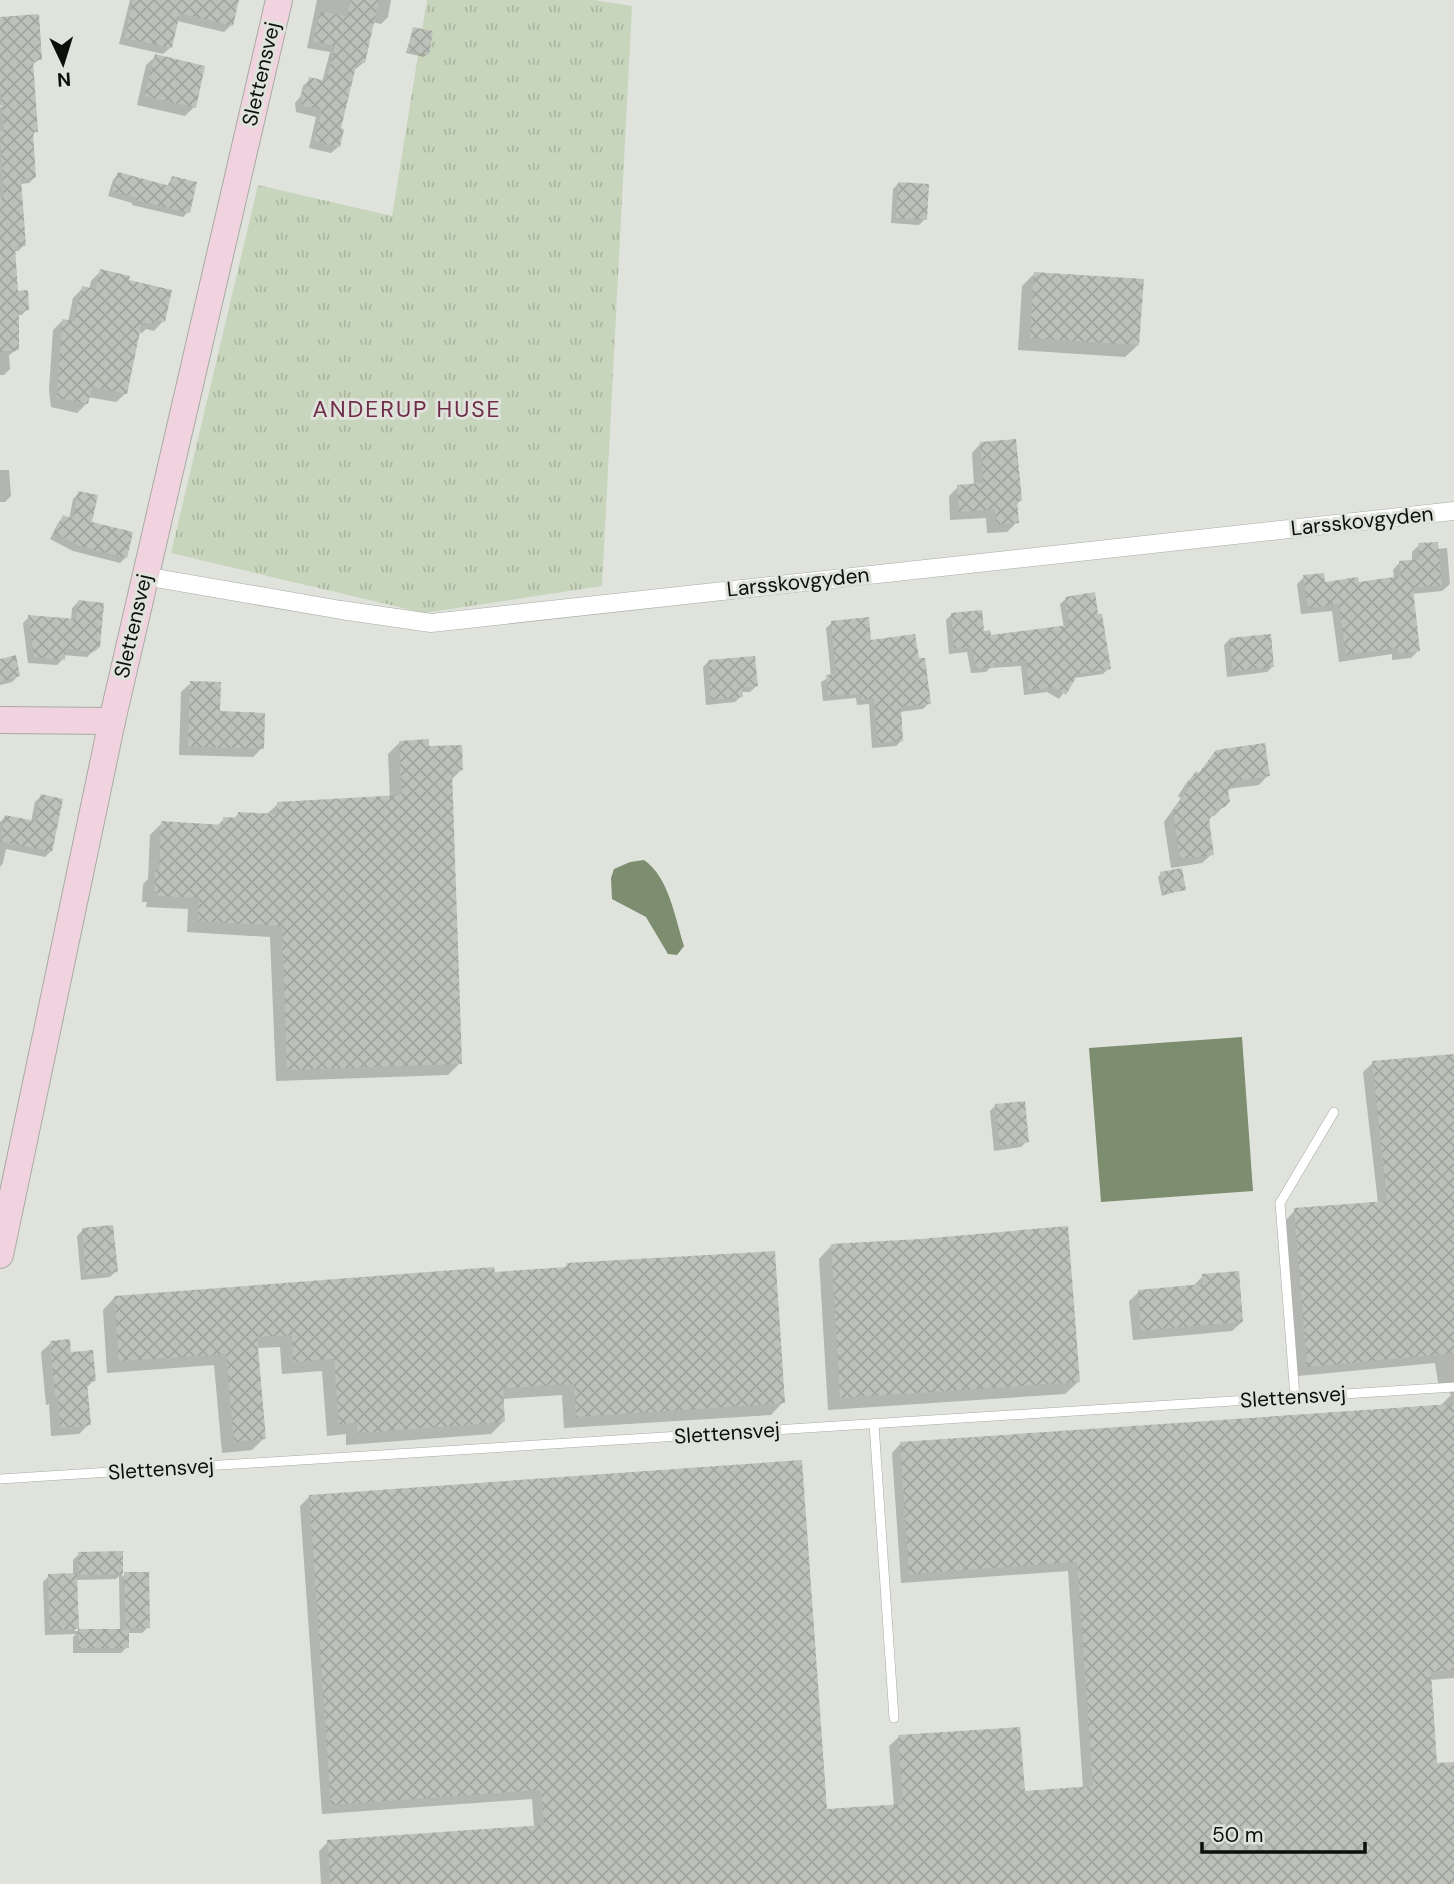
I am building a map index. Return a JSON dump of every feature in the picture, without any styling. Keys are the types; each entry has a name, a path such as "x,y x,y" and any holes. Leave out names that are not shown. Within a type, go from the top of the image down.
{"street":[{"name":"Slettensvej","path":"0,1255 111,722 279,0"},
{"name":"Larsskovgyden","path":"144,576 431,623 1454,511"},
{"path":"0,720 111,722"}],"lane":[{"path":"1294,1397 1280,1202 1334,1112"},
{"name":"Slettensvej","path":"0,1479 1454,1387"},
{"path":"874,1424 894,1718"}],"green space":[{"path":"427,0 594,0 632,6 602,586 424,613 171,553 258,185 392,216"}],"shaded area":[{"path":"644,860 660,877 670,899 684,946 677,955 668,954 646,917 612,899 611,878 614,869 630,862"},
{"path":"1242,1037 1253,1191 1101,1202 1089,1048"}],"building":[{"path":"133,0 239,0 233,26 180,13 172,48 125,38"},
{"path":"351,0 379,0 365,63 357,62 341,128 344,129 340,147 314,141 322,110 302,106 301,94 306,89 309,77 326,81 335,46 313,41 320,11 347,17"},
{"path":"39,14 42,60 33,60 38,132 33,132 36,178 21,179 26,246 15,247 18,291 28,290 29,310 19,311 19,350 0,352 0,198 4,198 0,131 4,130 0,87 0,17"},
{"path":"413,27 433,31 429,55 408,51"},
{"path":"155,54 205,66 196,108 145,96"},
{"path":"118,172 170,186 172,176 197,182 190,213 136,200 112,191"},
{"path":"898,182 929,184 927,220 896,218"},
{"path":"100,269 130,276 129,280 172,290 165,322 142,322 127,394 92,387 88,404 57,398 62,319 74,321 82,286 96,289"},
{"path":"1034,272 1144,279 1139,345 1030,338"},
{"path":"1016,439 1022,501 1017,501 1019,523 996,524 995,509 959,512 957,485 983,483 980,442"},
{"path":"78,491 98,495 92,522 133,532 127,558 80,546 54,533 63,515 73,519"},
{"path":"1438,542 1442,585 1413,588 1420,651 1399,654 1398,648 1346,655 1339,604 1308,608 1303,575 1324,573 1325,582 1358,577 1359,582 1401,576 1399,561 1420,559 1418,543"},
{"path":"1095,592 1098,614 1102,614 1111,669 1078,674 1066,695 1054,687 1029,690 1026,661 993,663 994,667 976,669 972,647 954,649 951,613 982,610 984,631 990,630 991,635 1069,625 1065,597"},
{"path":"78,600 104,603 100,647 94,652 66,649 65,660 34,657 28,615 76,619"},
{"path":"869,617 871,640 915,634 919,658 925,658 931,704 901,707 903,741 878,743 874,699 862,700 861,694 828,696 826,675 836,674 831,621"},
{"path":"1271,634 1274,667 1233,671 1229,638"},
{"path":"16,655 20,676 0,682 0,659"},
{"path":"755,656 758,686 742,688 743,697 711,700 708,660"},
{"path":"190,681 221,682 220,711 265,713 264,749 188,746"},
{"path":"429,739 429,746 462,745 463,770 452,771 462,1064 287,1070 282,926 198,921 199,898 157,896 158,891 154,891 155,870 159,870 161,821 223,825 223,817 238,818 238,812 277,814 277,802 402,795 399,741"},
{"path":"1265,743 1270,776 1236,781 1228,792 1230,801 1225,807 1217,809 1209,820 1214,855 1180,859 1173,811 1189,788 1186,785 1196,771 1199,773 1216,750"},
{"path":"41,794 63,799 52,852 0,841 5,815 35,821"},
{"path":"1182,868 1186,890 1164,894 1160,872"},
{"path":"1454,1054 1454,1353 1307,1367 1294,1208 1387,1201 1372,1061"},
{"path":"1025,1101 1029,1142 1000,1146 995,1104"},
{"path":"113,1225 118,1272 86,1275 82,1228"},
{"path":"1068,1226 1080,1382 840,1398 831,1244"},
{"path":"775,1251 785,1403 576,1417 574,1384 503,1388 505,1422 358,1433 357,1423 339,1424 334,1359 293,1362 292,1335 257,1337 266,1439 234,1442 226,1354 119,1361 114,1296 494,1267 495,1272 567,1267 567,1263"},
{"path":"1239,1271 1243,1322 1141,1331 1138,1290 1203,1284 1202,1274"},
{"path":"70,1339 71,1352 93,1350 96,1381 87,1382 91,1425 60,1428 50,1341"},
{"path":"1454,1404 1454,1670 1431,1672 1437,1763 1454,1762 1454,1884 331,1884 327,1840 544,1825 541,1790 331,1805 309,1495 802,1460 827,1809 903,1804 898,1735 1020,1727 1025,1791 1093,1786 1077,1562 909,1574 900,1442"},
{"path":"123,1551 123,1574 79,1575 78,1552"},
{"path":"124,1572 149,1572 150,1628 126,1628"},
{"path":"77,1573 79,1629 50,1630 48,1574"},
{"path":"78,1629 129,1629 129,1648 79,1648"}],"district":[{"name":"ANDERUP HUSE","path":"407,409"}]}
